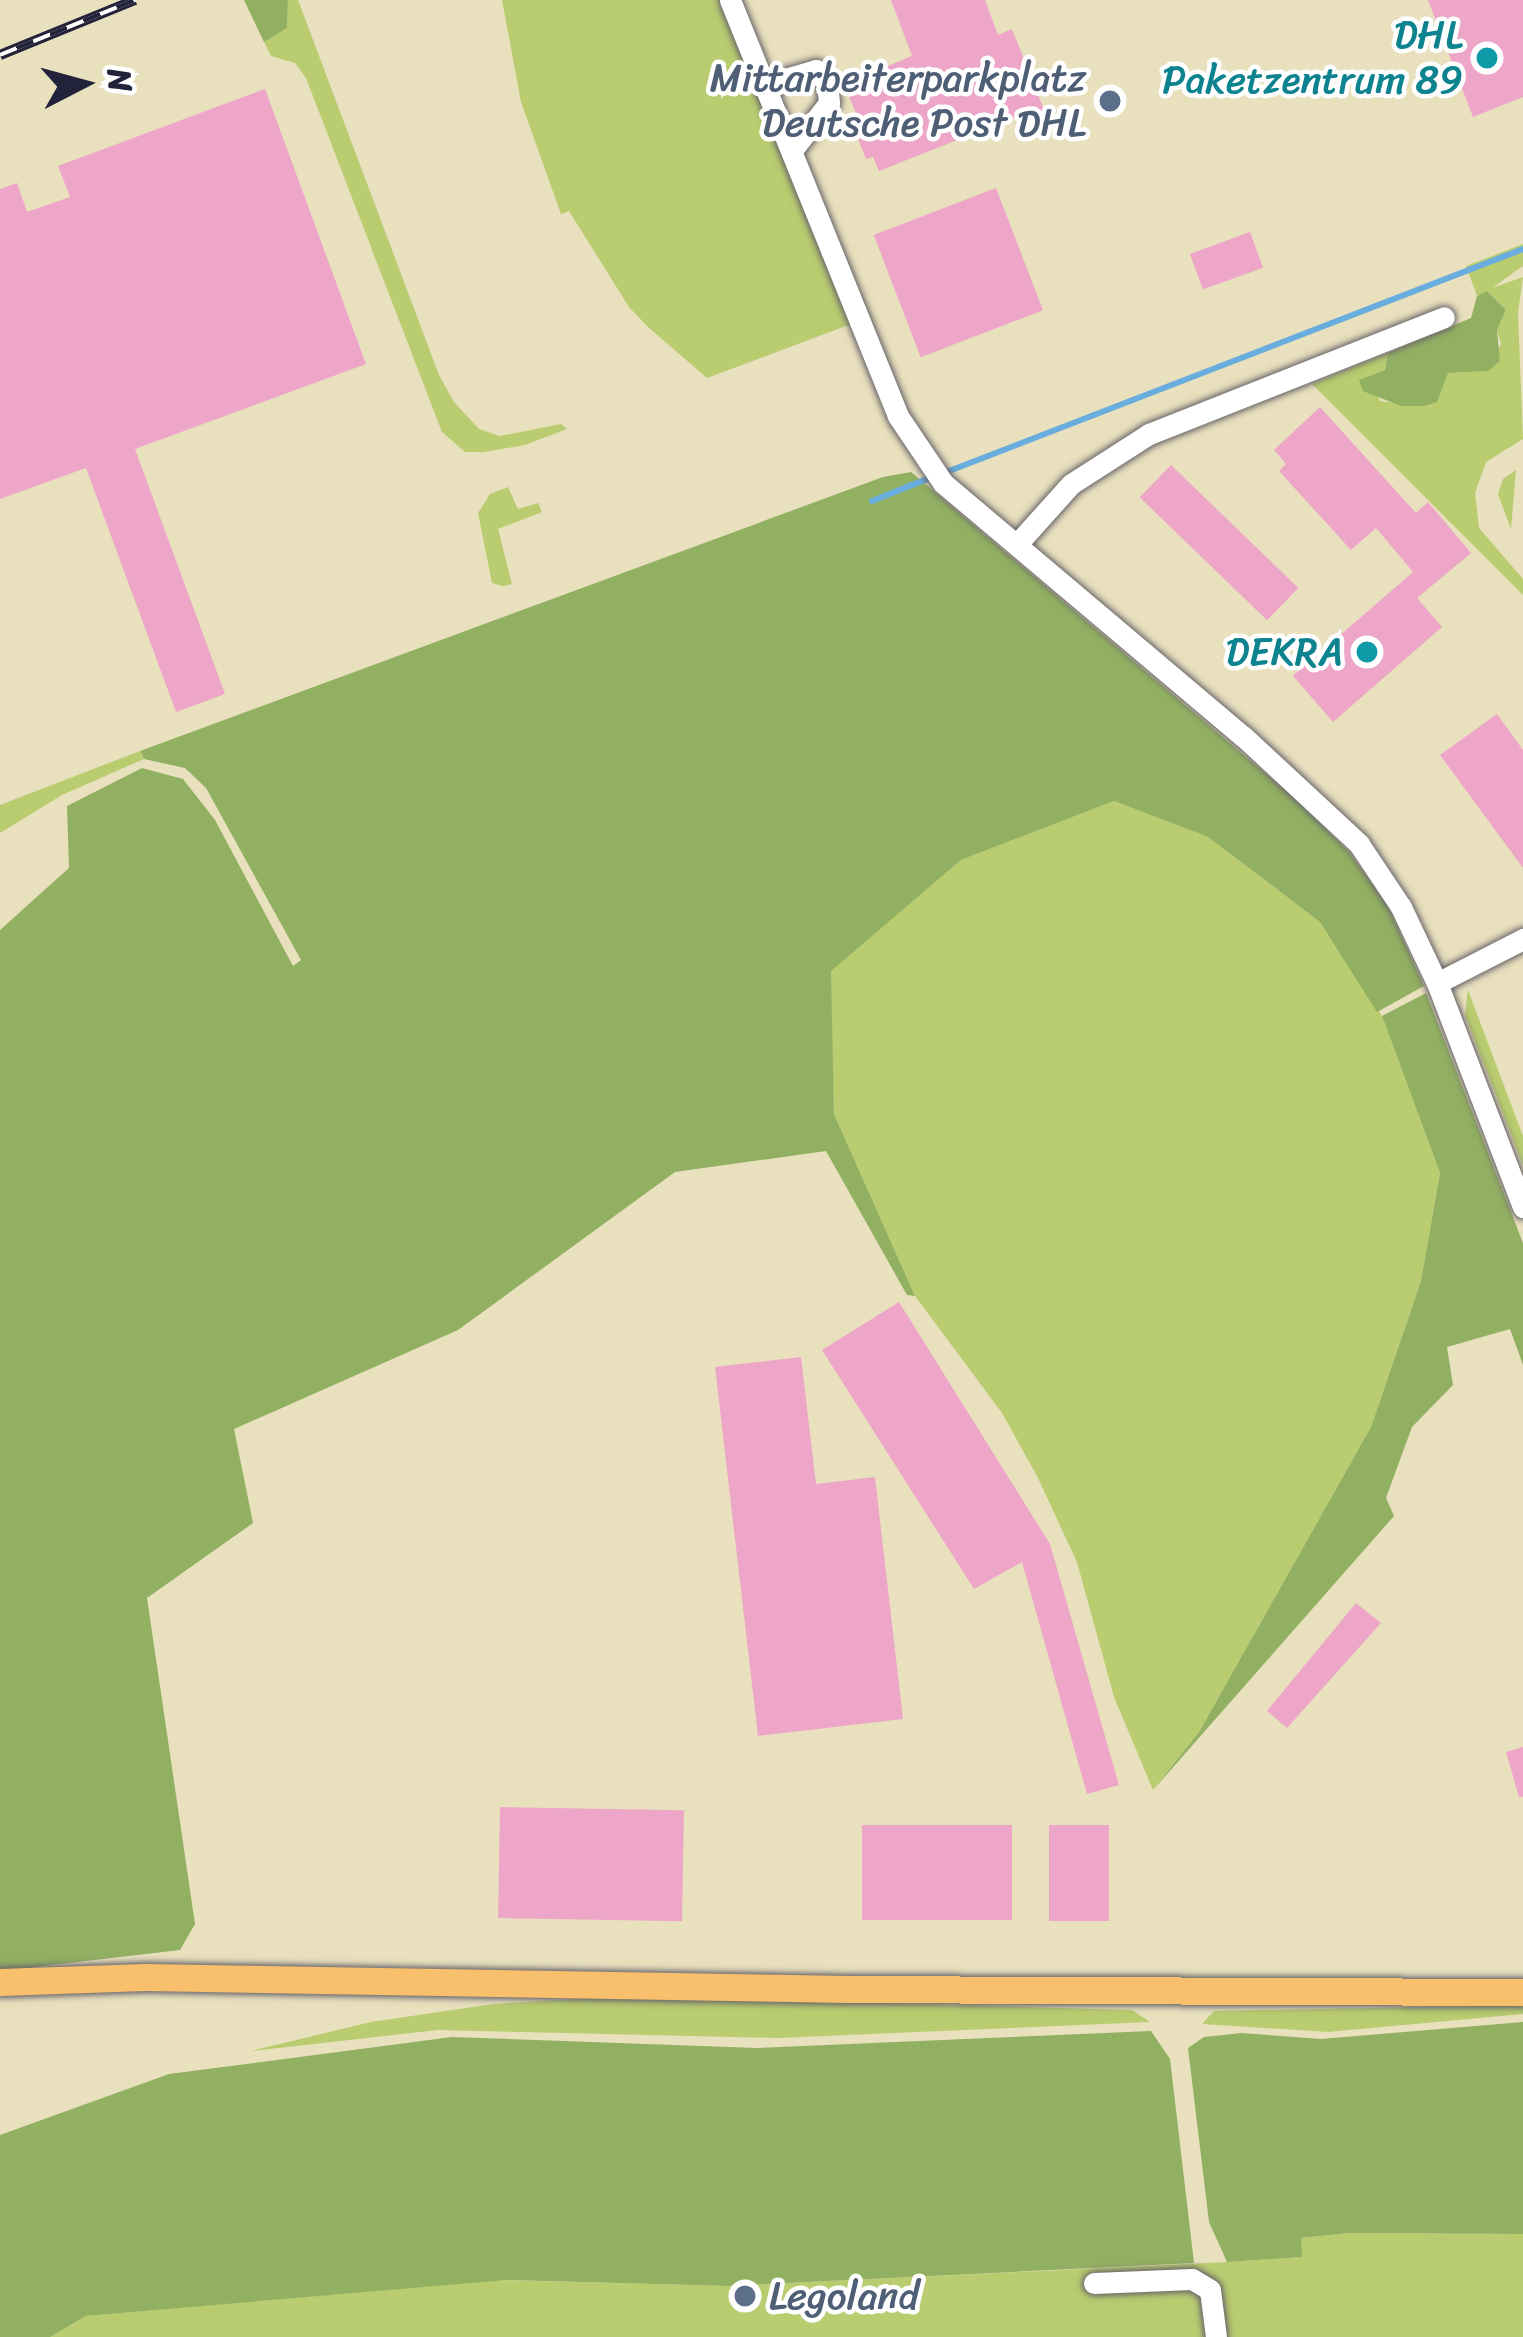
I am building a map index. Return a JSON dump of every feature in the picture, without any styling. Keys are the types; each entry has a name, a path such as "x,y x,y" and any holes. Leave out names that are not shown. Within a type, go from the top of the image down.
{"main road":[{"path":"0,1982 145,1977 872,1989 1523,1992"}],"street":[{"path":"730,0 898,416 943,483 1018,543 1359,844 1400,907 1437,982 1523,1207"},
{"path":"764,85 817,70 827,83 829,103 792,150"},
{"path":"1018,543 1071,484 1149,434 1444,316"},
{"path":"1437,982 1523,939"},
{"path":"1094,2283 1192,2278 1210,2290 1216,2337"}],"green space":[{"path":"244,0 288,0 287,28 264,42"},
{"path":"288,0 298,0 439,375 454,402 479,429 500,436 561,424 567,429 525,445 484,452 465,452 442,432 306,78 295,63 271,56 264,42 287,28"},
{"path":"502,0 722,0 851,324 707,378 648,327 629,307 569,211 561,214 521,102"},
{"path":"1523,244 1523,266 1492,288 1523,277 1518,313 1523,439 1486,462 1475,493 1479,528 1523,579 1523,595 1312,384 1388,353 1385,370 1369,376 1380,401 1424,406 1447,373 1488,371 1501,344 1497,330 1506,310 1487,291 1477,296 1466,266"},
{"path":"1487,291 1506,310 1497,330 1500,361 1488,371 1448,373 1437,402 1424,406 1401,406 1363,391 1359,380 1385,370 1388,353 1471,318 1477,296"},
{"path":"1516,470 1511,529 1498,494 1503,479"},
{"path":"911,472 1292,796 1349,852 1387,904 1424,986 1377,1012 1320,922 1208,837 1114,801 961,860 831,971 834,1114 915,1296 907,1295 826,1151 675,1172 458,1330 234,1429 253,1523 147,1598 195,1924 180,1950 0,1971 0,930 69,868 67,806 142,768 183,779 215,820 293,966 301,960 206,788 185,768 144,759 140,751 883,477"},
{"path":"508,487 518,509 538,503 542,512 498,529 512,584 503,586 492,583 478,513 490,494"},
{"path":"140,751 144,759 62,795 0,833 0,805"},
{"path":"1114,801 1208,837 1320,922 1382,1016 1440,1173 1421,1281 1371,1427 1199,1732 1153,1790 1114,1697 1077,1562 1037,1476 1002,1413 915,1296 834,1114 830,971 961,860"},
{"path":"1468,990 1523,1136 1523,1165 1465,1015"},
{"path":"1426,993 1523,1243 1523,1365 1510,1329 1447,1347 1453,1385 1412,1427 1386,1498 1394,1516 1153,1790 1199,1732 1371,1427 1421,1281 1440,1173 1382,1016"},
{"path":"627,1996 1132,2010 1150,2022 778,2038 438,2030 251,2051 371,2022 493,2004"},
{"path":"1523,2005 1523,2014 1328,2032 1202,2024 1214,2011"},
{"path":"1523,2022 1523,2234 1350,2233 1301,2238 1302,2257 1227,2262 1209,2222 1188,2048 1204,2037 1242,2033 1321,2039"},
{"path":"1151,2031 1170,2059 1194,2263 728,2286 506,2280 86,2316 50,2337 0,2337 0,2135 169,2074 452,2037 757,2048"},
{"name":"Legoland","path":"1350,2233 1523,2234 1523,2337 50,2337 86,2316 496,2280 728,2286 1227,2262 1301,2257 1301,2238"}],"building":[{"path":"891,0 985,0 998,35 1012,29 1048,120 1028,127 1023,114 879,171 873,157 866,159 855,131 862,128 848,94 887,79 883,68 912,56"},
{"name":"DHL Paketzentrum 89","path":"1428,0 1523,0 1523,97 1473,117"},
{"path":"265,89 366,364 135,449 225,694 176,712 86,468 0,499 0,189 17,183 27,212 70,197 58,166"},
{"path":"996,188 1043,310 921,357 874,235"},
{"path":"1250,232 1263,268 1203,290 1190,254"},
{"path":"1320,407 1416,513 1428,502 1471,553 1417,598 1442,627 1333,722 1293,676 1413,572 1376,528 1351,550 1279,471 1286,464 1274,450"},
{"path":"1171,465 1298,588 1267,620 1140,497"},
{"path":"1497,714 1523,750 1523,868 1440,755"},
{"path":"899,1302 1050,1544 1119,1785 1087,1794 1022,1562 974,1589 822,1350"},
{"path":"801,1357 816,1484 875,1477 903,1719 758,1736 715,1367"},
{"path":"1356,1603 1381,1623 1287,1728 1267,1711"},
{"path":"1523,1747 1523,1797 1519,1797 1506,1752"},
{"path":"500,1807 684,1810 682,1921 498,1918"},
{"path":"862,1825 1012,1825 1012,1920 862,1920"},
{"path":"1049,1825 1109,1825 1109,1921 1049,1921"}],"waterway":[{"path":"944,473 1523,249"},
{"path":"872,501 932,477"}],"railway":[{"path":"0,55 135,0"}],"place":[{"name":"DHL Paketzentrum 89","path":"1487,58"},
{"name":"Mittarbeiterparkplatz Deutsche Post DHL","path":"1110,101"},
{"name":"DEKRA","path":"1367,652"},
{"name":"Legoland","path":"745,2296"}]}
